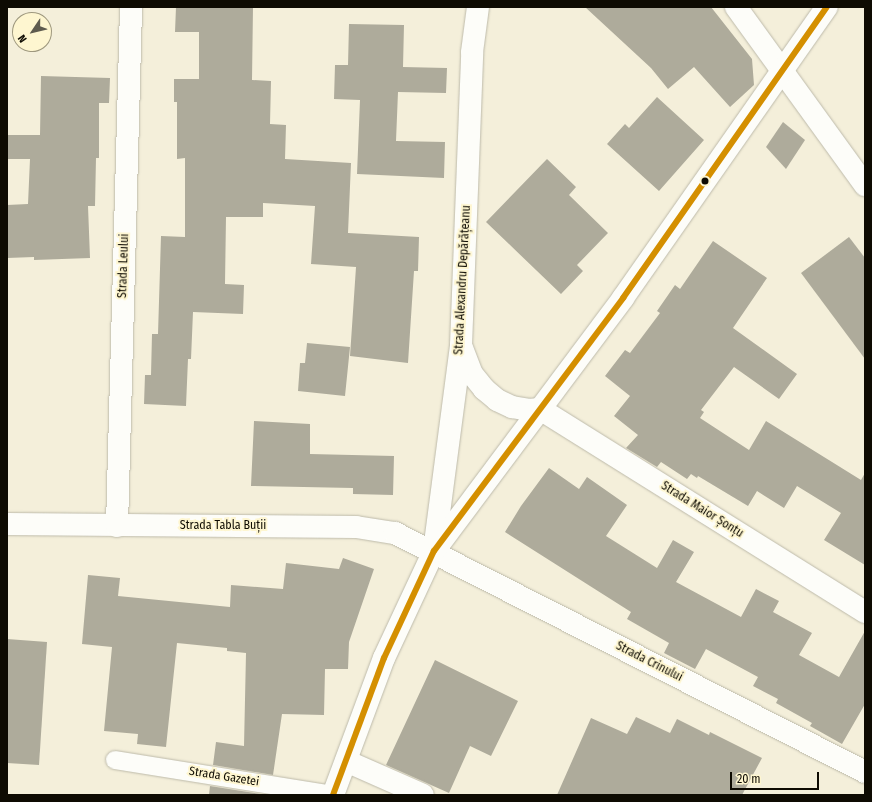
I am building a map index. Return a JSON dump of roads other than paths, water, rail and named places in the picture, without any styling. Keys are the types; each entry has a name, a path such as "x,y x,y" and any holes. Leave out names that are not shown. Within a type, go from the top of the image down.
{"street":[{"name":"Strada Leului","path":"117,526 131,7"},
{"name":"Strada Alexandru Depărățeanu","path":"434,552 461,345 472,52 478,7"},
{"path":"736,7 783,69 865,184"},
{"path":"333,795 384,658 434,552 623,298 827,7"},
{"path":"461,345 472,374 484,389 497,400 512,407 530,410 540,409"},
{"name":"Strada Maior Șonțu","path":"540,409 865,612"},
{"name":"Strada Tabla Buții","path":"7,524 356,527 395,533 434,552"},
{"name":"Strada Crinului","path":"434,552 865,772"},
{"path":"346,761 424,795"}],"lane":[{"name":"Strada Gazetei","path":"115,760 333,795"}]}
